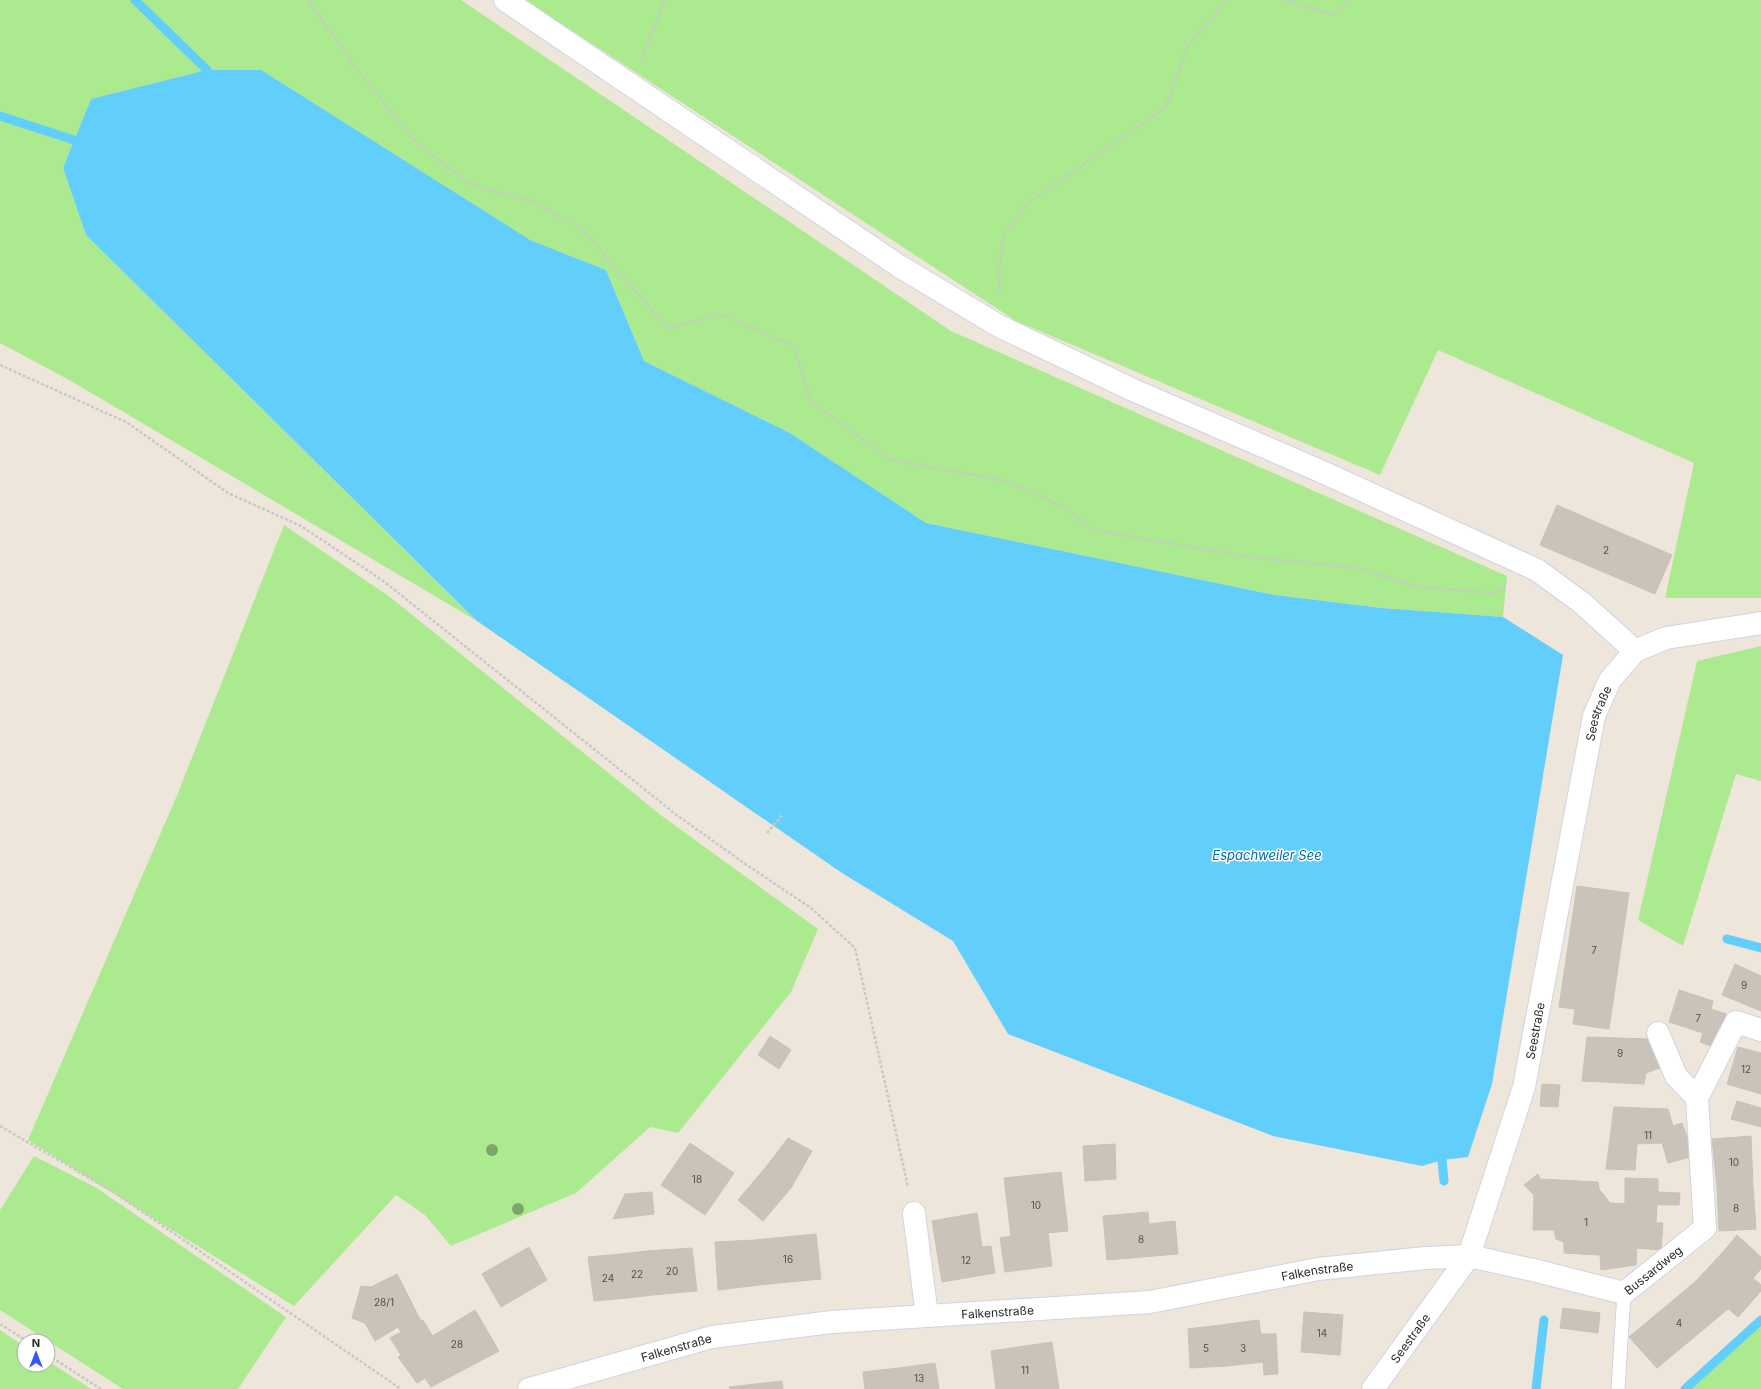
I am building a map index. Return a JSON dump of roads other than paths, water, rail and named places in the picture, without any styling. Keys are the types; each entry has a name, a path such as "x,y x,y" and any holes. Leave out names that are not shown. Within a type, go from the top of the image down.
{"street":[{"path":"505,0 899,266 999,326 1133,390 1318,470 1537,570 1582,603 1635,651 1666,638 1761,623"},
{"name":"Seestraße","path":"1373,1389 1469,1256 1524,1087 1594,716 1610,680 1635,651"},
{"path":"1658,1033 1676,1076 1697,1098 1736,1022 1761,1030"},
{"name":"Bussardweg","path":"1469,1256 1624,1292 1705,1228 1697,1098"},
{"path":"914,1213 927,1316"},
{"name":"Falkenstraße","path":"529,1389 712,1337 832,1322 1150,1302 1318,1269 1426,1258 1469,1256"}],"lane":[{"path":"1618,1389 1624,1292"}],"water":[{"name":"Espachweiler See","path":"207,70 261,70 530,240 606,270 644,361 790,433 926,523 1275,595 1382,608 1503,617 1563,655 1492,1084 1468,1157 1442,1160 1422,1166 1273,1136 1008,1034 953,941 842,873 477,621 86,235 63,168 91,99"}],"waterway":[{"path":"135,0 207,70"},
{"path":"0,116 74,140"},
{"path":"1727,939 1761,948"},
{"path":"1442,1160 1444,1181"},
{"path":"1536,1389 1544,1320"},
{"path":"1685,1389 1761,1320"}]}
